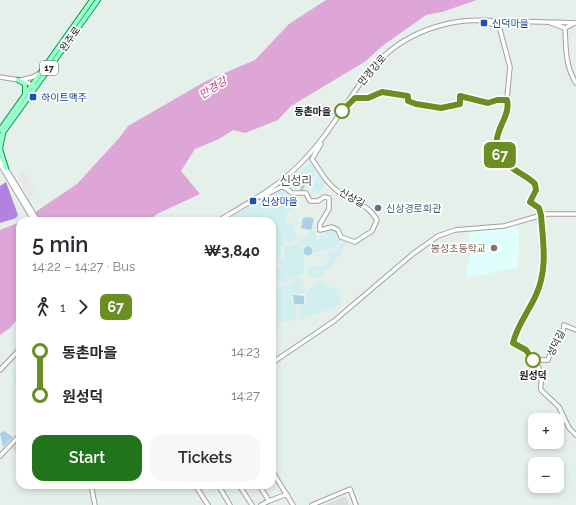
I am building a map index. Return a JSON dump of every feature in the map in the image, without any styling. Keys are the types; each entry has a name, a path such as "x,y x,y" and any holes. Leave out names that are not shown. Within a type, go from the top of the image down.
{"main road":[{"name":"완주로","path":"0,136 2,130 25,95 34,86 92,0"},
{"name":"완주로","path":"2,130 98,0"},
{"path":"18,80 25,84 25,95"},
{"path":"2,130 0,149 6,168"}],"street":[{"path":"480,21 499,26 510,67 507,100 508,110 498,131 498,148 508,165 535,184 536,190 530,202 539,208 541,215 544,272 536,294 520,325 513,343 526,350 533,360 541,376 541,390 559,407 569,428 576,435"},
{"name":"만경강로","path":"225,217 253,200 294,170 328,130 374,64 405,40 421,32 447,23 480,21 576,23"},
{"path":"548,22 565,28 576,23"},
{"path":"565,28 567,63 569,72 576,83"},
{"path":"18,80 33,77 44,70"},
{"path":"0,77 18,80 34,86"},
{"path":"340,113 355,98 368,98 382,92 408,96 408,101 416,104 441,108 460,104 460,96 488,103 497,100 507,100"},
{"name":"신상길","path":"253,200 283,186 292,193 306,193 310,201 318,201 327,197 329,198 329,209 320,224 320,230 332,227 338,230 341,237 355,242 372,231 377,220 372,211 361,203 352,200 337,190 321,175 312,159 328,130"},
{"path":"0,159 32,217"},
{"path":"0,164 35,217"},
{"path":"276,360 334,321 432,239 455,230 504,226 541,215 576,214"},
{"name":"성덕길","path":"533,360 548,360 555,340 563,332 564,325 576,330"},
{"path":"0,370 16,353"},
{"path":"0,456 16,439"},
{"path":"276,477 293,505"},
{"path":"92,489 95,505"},
{"path":"198,489 208,505"},
{"path":"220,489 230,505"},
{"path":"242,489 252,505"},
{"path":"262,489 269,501"},
{"path":"312,505 350,489 356,505"},
{"path":"260,505 287,494"}],"shaded area":[{"path":"310,163 312,163 317,171 315,173 307,173 305,181 301,181 291,190 286,186"},
{"path":"24,171 36,191 29,197 17,177"},
{"path":"308,174 313,174 311,183 306,182 303,191 300,190 302,181 305,182"},
{"path":"319,175 326,182 320,192 311,194 314,183"},
{"path":"6,182 18,215 16,218 0,223 0,186"},
{"path":"283,187 290,193 294,211 287,211 285,221 288,226 290,222 293,224 296,240 287,244 285,238 284,244 280,247 281,256 276,258 276,217 231,217 252,204 254,206 271,198"},
{"path":"310,217 314,219 311,230 301,228 303,218"},
{"name":"봉성초등학교","path":"517,224 519,234 518,268 467,277 466,265 469,261 469,232 502,229"},
{"path":"332,228 337,231 341,239 339,243 331,250 313,252 315,240 321,239 321,236 323,236 324,239 327,237 324,231 326,232"},
{"path":"311,230 317,232 313,247 303,245 297,238 304,239 308,236 308,231"},
{"path":"344,239 349,242 332,265 319,277 314,278 307,274 306,270 319,265 322,267 327,263 330,259 328,258 328,252 336,249 335,254"},
{"path":"298,243 302,248 304,259 303,273 285,283 280,279 276,280 276,269 281,268 279,260 285,259 283,247"},
{"path":"308,246 313,251 308,256 303,251"},
{"path":"299,277 300,282 304,282 303,288 306,288 305,294 292,294 291,296 293,305 296,306 296,318 298,320 276,322 276,287 287,285"},
{"path":"321,281 336,290 342,304 300,320 299,306 305,304 308,289 315,287 315,284"},
{"path":"293,295 304,296 304,304 294,304"},
{"path":"14,373 16,373 16,384 12,381"},
{"path":"4,431 13,437 3,447 0,433"},
{"path":"16,444 16,452 12,448"},
{"path":"346,496 349,505 324,505"}],"water":[{"name":"만경강","path":"326,0 477,0 442,12 426,15 381,47 366,61 291,106 278,120 245,133 233,130 219,139 195,149 181,171 200,194 154,217 28,217 77,184 120,137 128,126 206,81 255,60 289,24"},
{"path":"16,224 16,321 10,328 0,335 0,230"}],"bus line":[{"name":"67","path":"342,111 357,97 368,98 382,92 408,96 408,101 410,102 441,108 446,108 454,104 460,104 460,96 488,103 493,103 496,100 504,102 507,100 508,110 498,131 498,148 503,159 508,165 537,186 530,202 539,208 541,215 545,261 544,272 532,304 520,325 513,343 526,350 533,360"}],"place":[{"name":"신덕마을","path":"484,23"},
{"name":"하이트맥주","path":"33,97"},
{"name":"동촌마을","path":"342,111"},
{"name":"신상마을","path":"253,201"},
{"name":"신상경로회관","path":"378,208"},
{"name":"봉성초등학교","path":"494,248"},
{"name":"원성덕","path":"533,360"}],"district":[{"name":"신성리","path":"296,181"}]}
